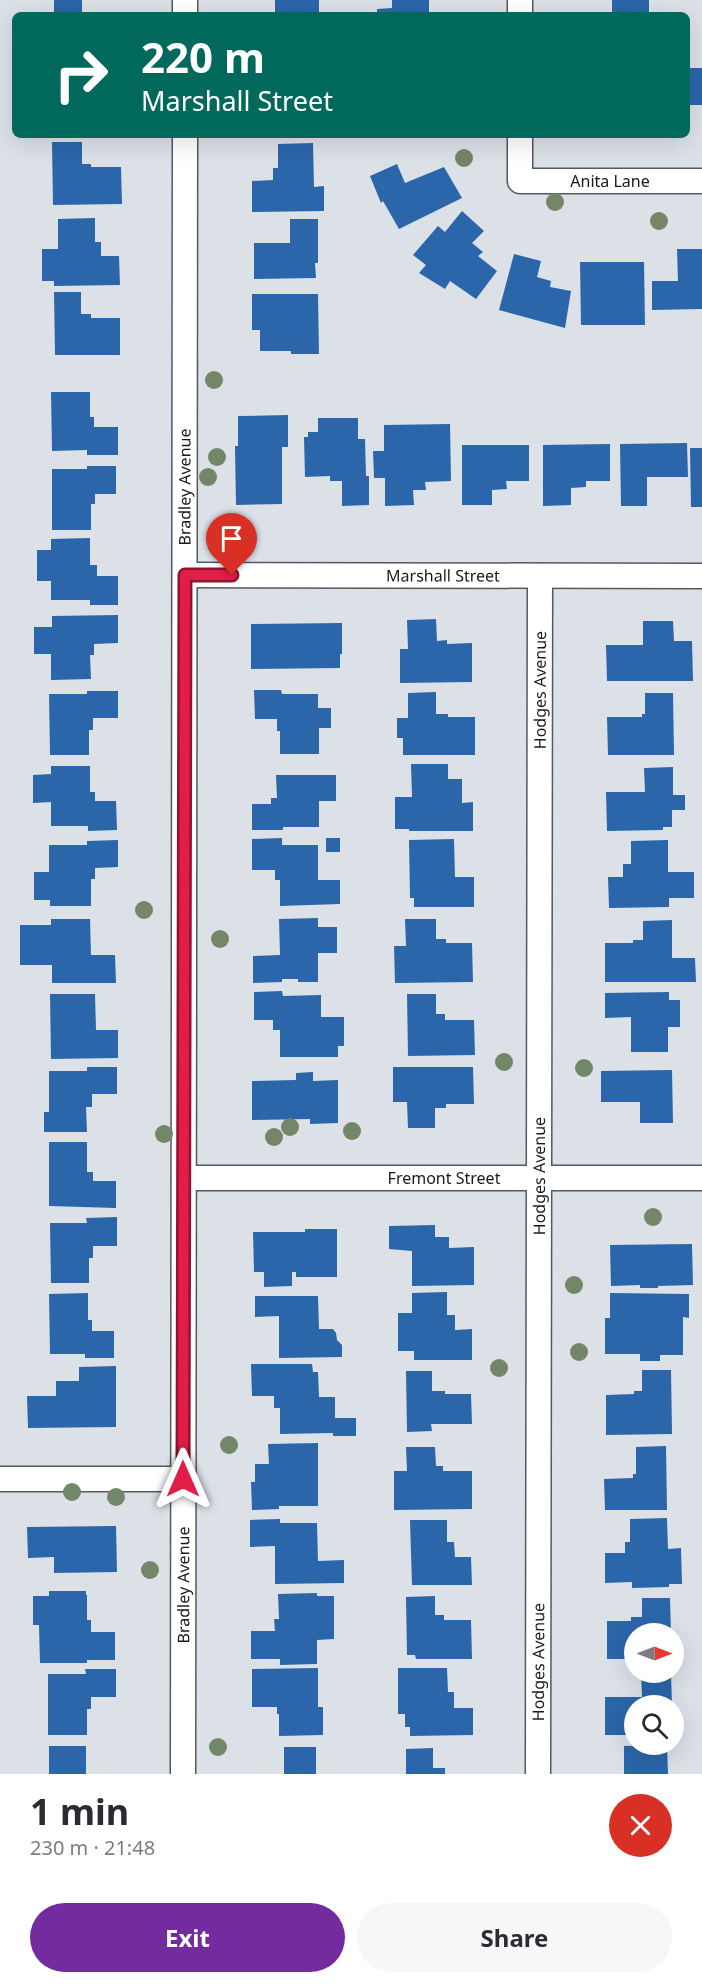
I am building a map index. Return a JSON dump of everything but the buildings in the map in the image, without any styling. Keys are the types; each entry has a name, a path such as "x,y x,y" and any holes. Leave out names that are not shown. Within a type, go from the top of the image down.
{"street":[{"name":"Bradley Avenue","path":"183,1774 185,138"},
{"name":"Anita Lane","path":"520,138 520,181 702,181"},
{"name":"Marshall Street","path":"185,575 702,576"},
{"name":"Hodges Avenue","path":"538,1774 540,576"},
{"name":"Fremont Street","path":"184,1178 702,1178"},
{"path":"0,1479 183,1479"}],"route":[{"path":"183,1479 185,575 232,575"}]}
